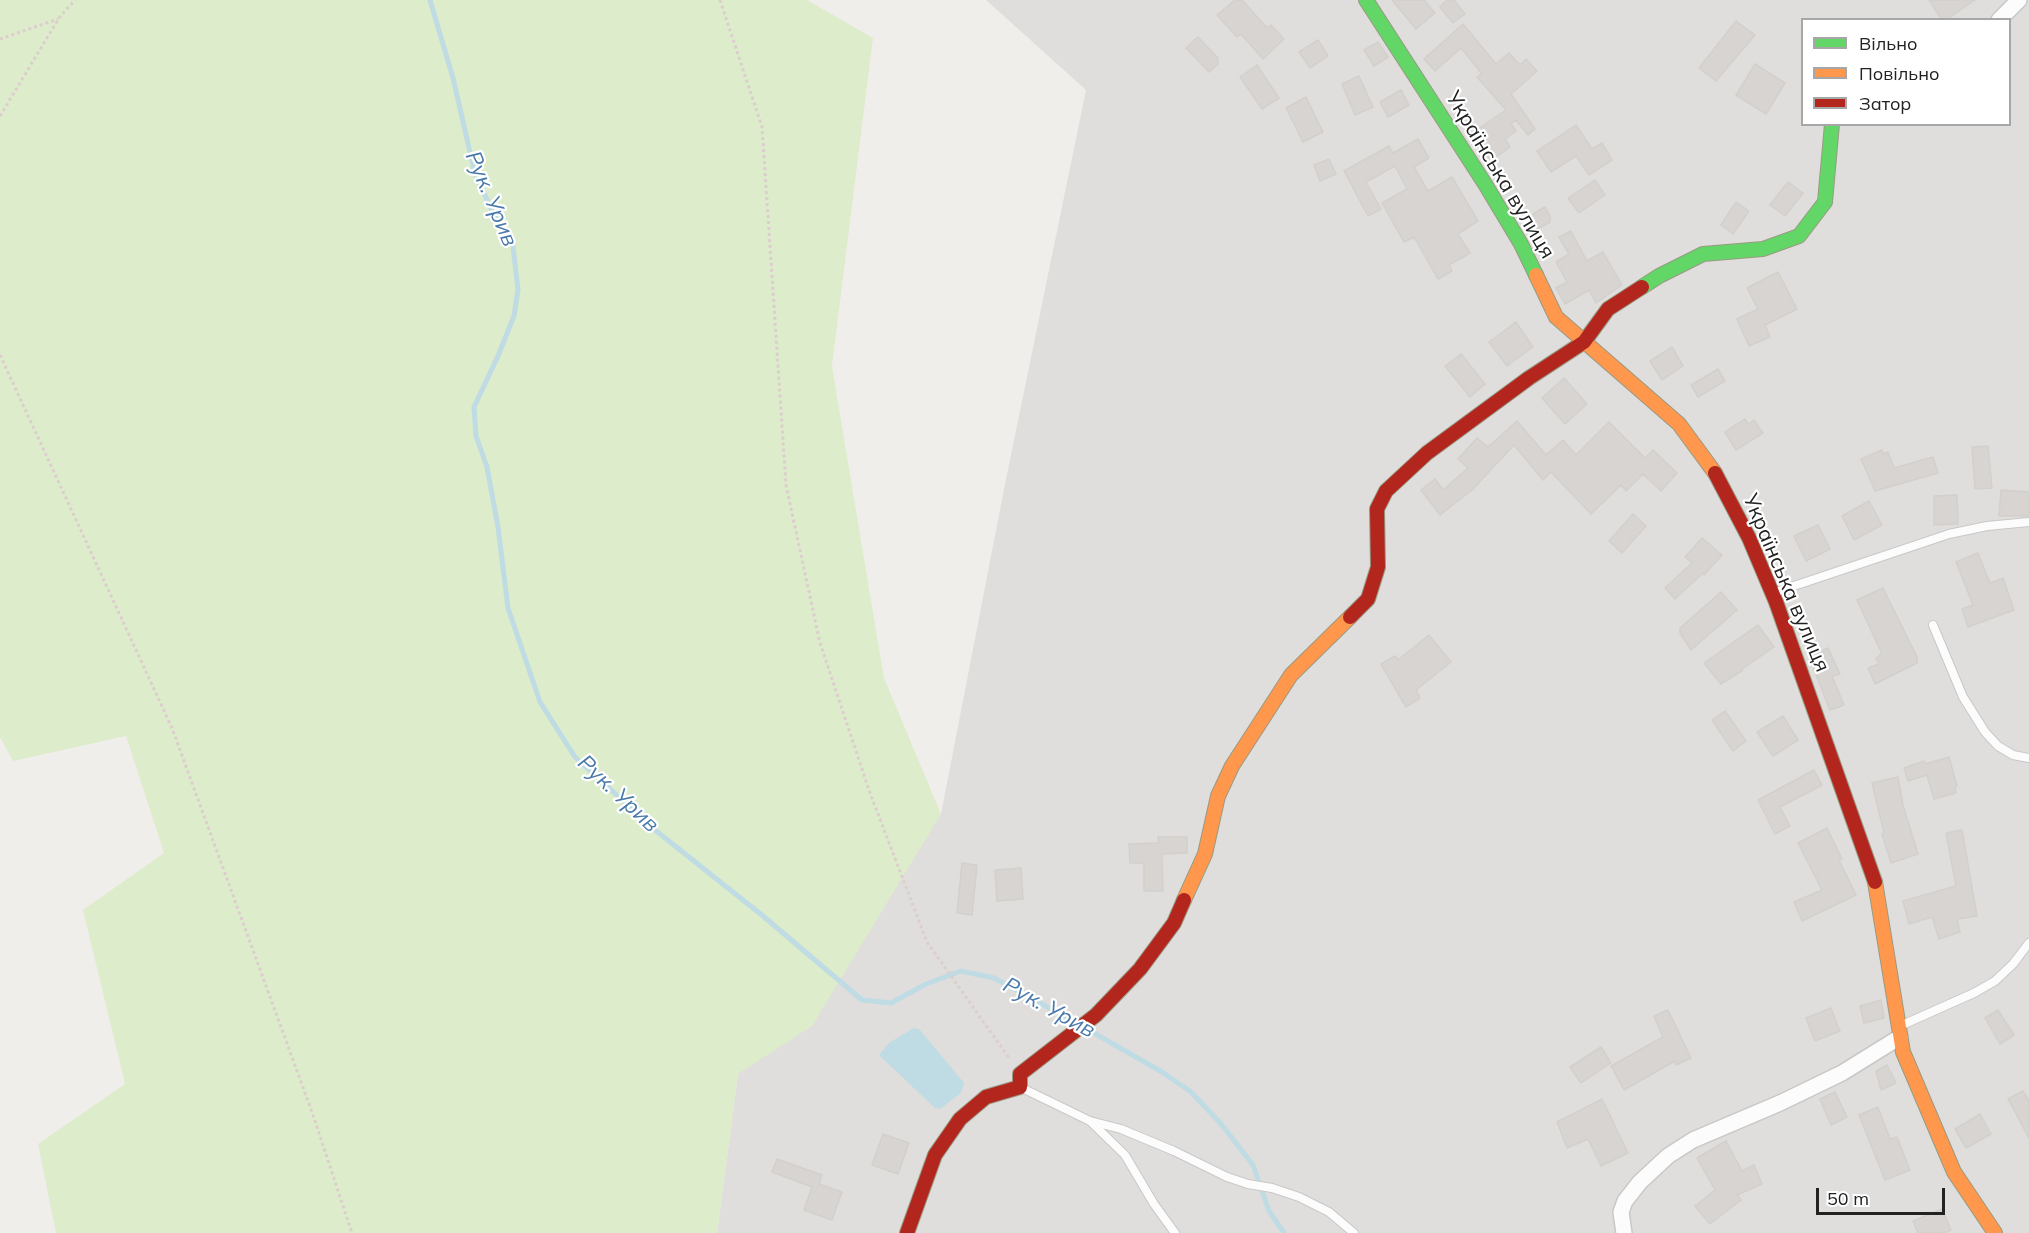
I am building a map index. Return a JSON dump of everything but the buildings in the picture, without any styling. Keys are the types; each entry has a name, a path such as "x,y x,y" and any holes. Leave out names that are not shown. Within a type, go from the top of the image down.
{"street":[{"name":"Українська вулиця","path":"1366,0 1485,184 1521,244 1556,316 1678,424 1712,468 1749,538 1772,593 1874,877 1903,1052 1954,1172 1995,1233"},
{"path":"2001,18 2019,0"},
{"path":"907,1233 935,1155 960,1119 986,1097 1020,1081 1096,1015 1140,969 1174,923 1205,854 1218,796 1232,766 1291,675 1368,599 1378,567 1377,509 1386,491 1427,453 1529,378 1584,342 1608,309 1659,276 1703,254 1763,249 1799,236 1825,202 1832,126"},
{"path":"1624,1233 1621,1212 1625,1201 1640,1182 1668,1156 1693,1140 1780,1103 1842,1073 1899,1032"}],"lane":[{"path":"1772,593 1949,534 1987,526 2029,522"},
{"path":"1934,625 1963,697 1985,732 1998,746 2013,755 2029,758"},
{"path":"1899,1032 1995,981 2013,964 2029,943"},
{"path":"1020,1081 1090,1121 1125,1155 1154,1204 1175,1233"},
{"path":"1090,1121 1121,1129 1174,1151 1227,1177 1299,1197 1329,1212 1354,1233"}],"path":[{"path":"0,116 59,18 75,0"},
{"path":"720,0 762,127 786,486 820,643 870,794 927,942 1020,1081"},
{"path":"0,39 59,18"},
{"path":"0,355 172,728 312,1112 352,1233"}],"shaded area":[{"path":"986,0 2029,0 2029,1233 717,1233 738,1074 941,814 1004,489 1086,90"}],"green space":[{"path":"0,0 807,0 873,38 832,366 884,678 941,814 812,1026 738,1074 717,1233 56,1233 38,1144 125,1084 83,910 164,853 126,736 13,761 0,737"}],"water":[{"path":"914,1028 919,1029 964,1083 961,1093 940,1109 935,1108 879,1055 889,1043"}],"waterway":[{"name":"Рук. Урив","path":"430,0 453,78 475,174 495,217 512,238 518,290 514,316 474,407 476,436 487,467 498,527 508,608 540,702 575,757 655,830 763,916 862,1000 891,1003 926,984 961,971 994,978 1077,1023"},
{"name":"Рук. Урив","path":"1087,1029 1162,1072 1191,1092 1222,1125 1253,1165 1269,1211 1284,1233"}],"traffic: fast":[{"path":"1366,0 1485,184 1521,244 1536,275"},
{"path":"1642,287 1703,254 1763,249 1799,236 1825,202 1832,126"}],"traffic: slow":[{"path":"1536,275 1556,317 1679,424 1715,473"},
{"path":"1184,900 1205,854 1218,796 1232,766 1291,675 1350,617"},
{"path":"1875,882 1903,1052 1954,1172 1995,1233"}],"traffic: jam":[{"path":"1350,617 1368,599 1378,567 1377,509 1386,491 1427,453 1529,378 1584,342 1608,309 1642,287"},
{"path":"1715,473 1749,538 1776,602 1875,882"},
{"path":"907,1233 935,1155 960,1119 986,1097 1020,1087 1020,1074 1096,1015 1140,969 1174,923 1184,900"}]}
